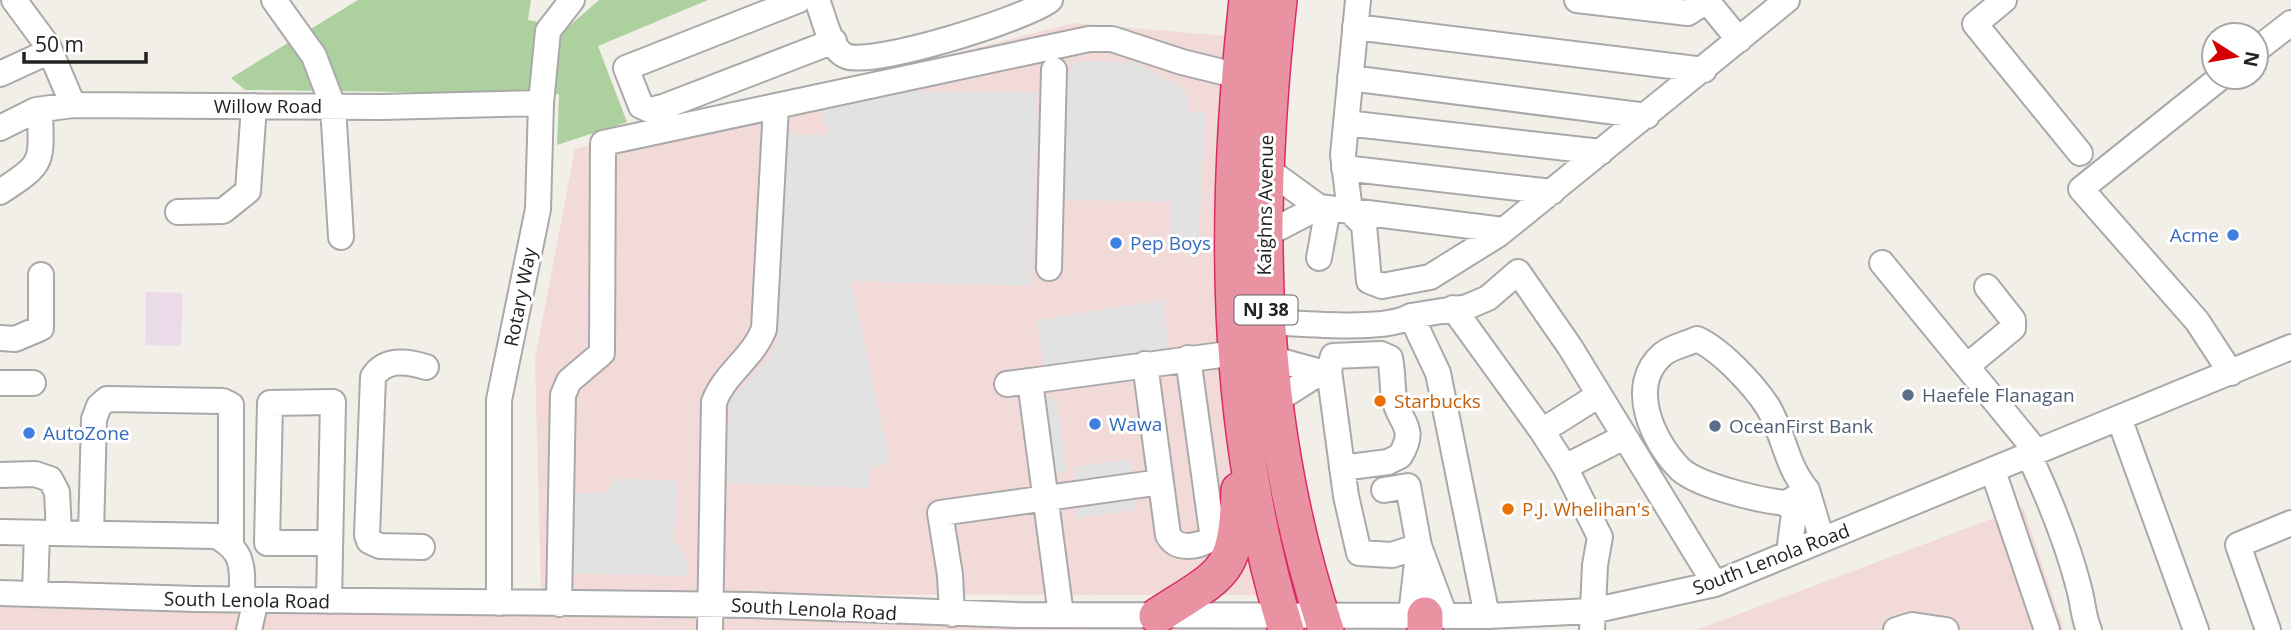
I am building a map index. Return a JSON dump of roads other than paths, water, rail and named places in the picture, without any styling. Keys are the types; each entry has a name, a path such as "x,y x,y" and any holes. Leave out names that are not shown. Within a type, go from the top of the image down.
{"highway":[{"name":"Kaighns Avenue","path":"1247,0 1239,76 1232,203 1235,352 1241,424 1262,544 1284,623"},
{"name":"Kaighns Avenue","path":"1279,0 1264,167 1266,322 1274,402 1296,527 1323,622"},
{"path":"1175,621 1232,556 1238,530 1241,424"}],"street":[{"path":"15,0 50,51 73,105"},
{"path":"274,0 313,56 333,106 341,237"},
{"name":"Rotary Way","path":"499,603 499,400 538,209 541,103 548,31 572,0"},
{"path":"799,0 626,68 641,106 650,110 663,107 834,41"},
{"path":"817,0 836,49 847,57 866,57 972,34 1050,0"},
{"path":"1319,258 1345,168 1346,123 1357,0"},
{"path":"1577,0 1688,13 1708,1 1739,40"},
{"path":"1264,167 1364,225 1369,281 1382,286 1430,277 1503,230 1552,192 1787,0"},
{"path":"2004,0 1975,24 2080,153"},
{"path":"2270,39 2291,23"},
{"path":"1355,27 1704,70"},
{"path":"559,604 563,395 569,381 602,353 603,143 1090,39 1112,39 1182,62 1239,76"},
{"path":"0,74 50,51"},
{"path":"1049,268 1054,70"},
{"path":"1350,78 1647,116"},
{"path":"2204,91 2081,189 2197,321 2231,373"},
{"name":"Willow Road","path":"2,123 40,110 73,105 333,106 541,103"},
{"path":"178,212 223,211 248,191 254,106"},
{"path":"710,630 714,402 720,388 748,359 764,329 776,106"},
{"path":"0,192 32,171 39,162 40,110"},
{"path":"1346,123 1601,152"},
{"path":"1345,168 1552,192"},
{"path":"1263,236 1332,208 1503,230"},
{"path":"1882,263 1967,366 2033,453 2080,590 2083,618 2089,630"},
{"path":"1266,322 1350,325 1403,320 1411,316 1467,307 1488,298 1518,272 1599,395 1715,584"},
{"path":"0,338 15,339 41,328 41,275"},
{"path":"1967,366 2013,328 2013,320 1987,287"},
{"path":"1452,308 1542,431 1565,467 1600,537 1592,620"},
{"path":"1411,316 1438,373 1487,616"},
{"path":"1789,553 1797,496 1796,476 1768,407 1716,348 1698,339 1663,354 1650,373 1643,407 1659,440 1681,470 1735,493 1761,500 1797,496"},
{"name":"South Lenola Road","path":"0,593 249,600 711,605 893,621 951,614 1284,623 1487,616 1592,620 1715,584 2291,347"},
{"path":"1061,615 1046,498 1019,383 1235,352"},
{"path":"1274,402 1325,371 1333,356 1381,354 1390,358 1394,401 1406,423 1408,435 1400,456 1388,462 1342,468"},
{"path":"1145,364 1171,540 1187,546 1203,544 1211,539 1188,358"},
{"path":"1270,358 1325,371"},
{"path":"422,547 380,546 369,541 367,508 373,377 379,368 388,363 426,368"},
{"path":"1325,371 1342,468 1365,493 1359,553 1392,555 1419,546"},
{"path":"0,383 33,383"},
{"path":"1542,431 1599,395"},
{"path":"91,534 94,419 99,406 107,399 223,401 231,405 230,544"},
{"path":"329,601 333,402 270,403 267,543 330,543"},
{"path":"2119,418 2196,630"},
{"path":"1565,467 1624,437"},
{"path":"1993,471 2047,630"},
{"path":"0,475 35,474 50,479 57,492 35,594"},
{"path":"951,614 950,575 940,513 1161,482"},
{"path":"1365,493 1408,486 1419,546 1427,619"},
{"path":"1797,496 1822,540"},
{"path":"2268,630 2238,545 2291,523"},
{"path":"0,532 216,536 230,544 242,562 249,600 259,630"},
{"path":"1419,546 1427,619"},
{"path":"249,600 249,630"},
{"path":"1896,630 1912,625 1946,630"}],"place":[{"name":"Acme","path":"2233,235"},
{"name":"Pep Boys","path":"1116,243"},
{"name":"Haefele Flanagan","path":"1908,395"},
{"name":"Starbucks","path":"1380,401"},
{"name":"Wawa","path":"1095,424"},
{"name":"OceanFirst Bank","path":"1715,426"},
{"name":"AutoZone","path":"29,433"},
{"name":"P.J. Whelihan's","path":"1508,509"}]}
